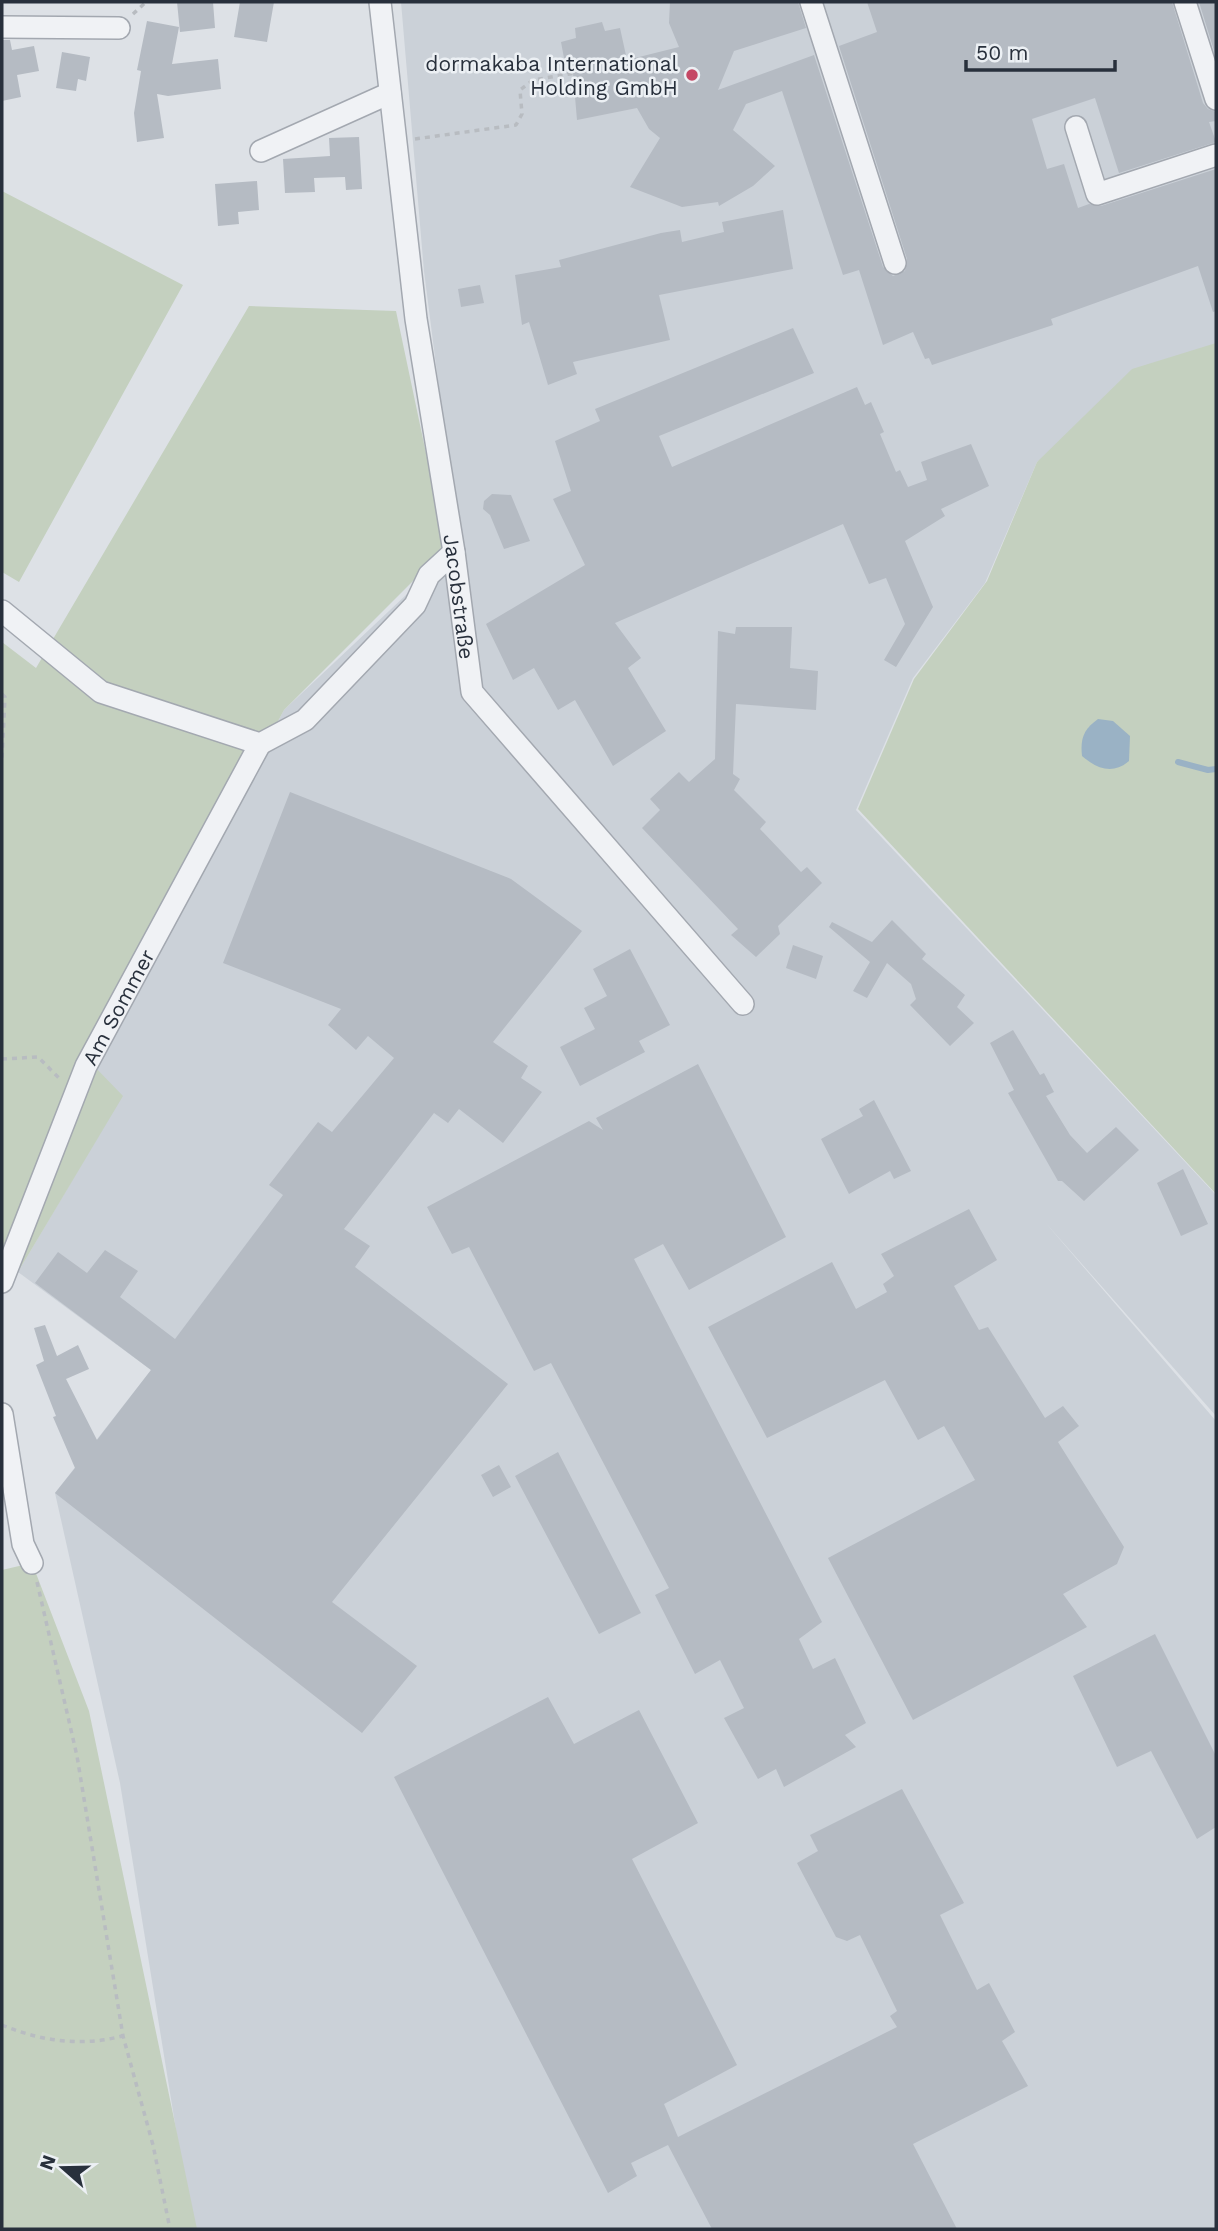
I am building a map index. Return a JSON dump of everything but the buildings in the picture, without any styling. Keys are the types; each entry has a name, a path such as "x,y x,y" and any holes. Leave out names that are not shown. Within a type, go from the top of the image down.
{"street":[{"name":"Jacobstraße","path":"380,2 416,319 454,552 472,692 743,1004"},
{"path":"811,2 895,263"},
{"path":"1185,2 1216,99"},
{"path":"2,27 118,27"},
{"path":"261,151 390,93"},
{"path":"1076,127 1097,194 1216,155"},
{"path":"2,611 101,692 260,744 305,720 415,606 429,575 454,552"},
{"name":"Am Sommer","path":"2,1282 92,1055 260,744"},
{"path":"2,1414 23,1544 32,1563"}],"path":[{"path":"396,140 516,125 522,114 520,90 533,80 575,73"},
{"path":"2,694 5,697 2,760"},
{"path":"2,1059 38,1056 75,1093"},
{"path":"32,1563 77,1756 123,2036 153,2145 170,2229"},
{"path":"2,2025 72,2043 123,2036"}],"shaded area":[{"path":"401,2 1216,2 1216,343 1037,462 985,583 913,678 856,810 1216,1195 1216,1416 1044,1221 1216,1421 1216,2229 192,2229 120,1783 55,1493 151,1370 18,1272 122,1096 93,1066 284,710 459,545 424,271"}],"green space":[{"path":"2,191 183,285 19,582 2,572"},
{"path":"249,306 396,311 446,548 284,710 93,1065 123,1096 18,1272 2,1291 2,642 36,668"},
{"path":"1216,343 1216,1194 858,809 914,679 987,581 1037,462 1132,369"},
{"path":"32,1563 89,1711 197,2229 2,2229 2,1570"}],"water":[{"path":"1098,719 1113,721 1130,736 1129,761 1117,768 1099,767 1082,756 1084,734"}],"waterway":[{"path":"1178,762 1208,770 1216,769"}],"place":[{"name":"dormakaba International Holding GmbH","path":"692,75"}]}
